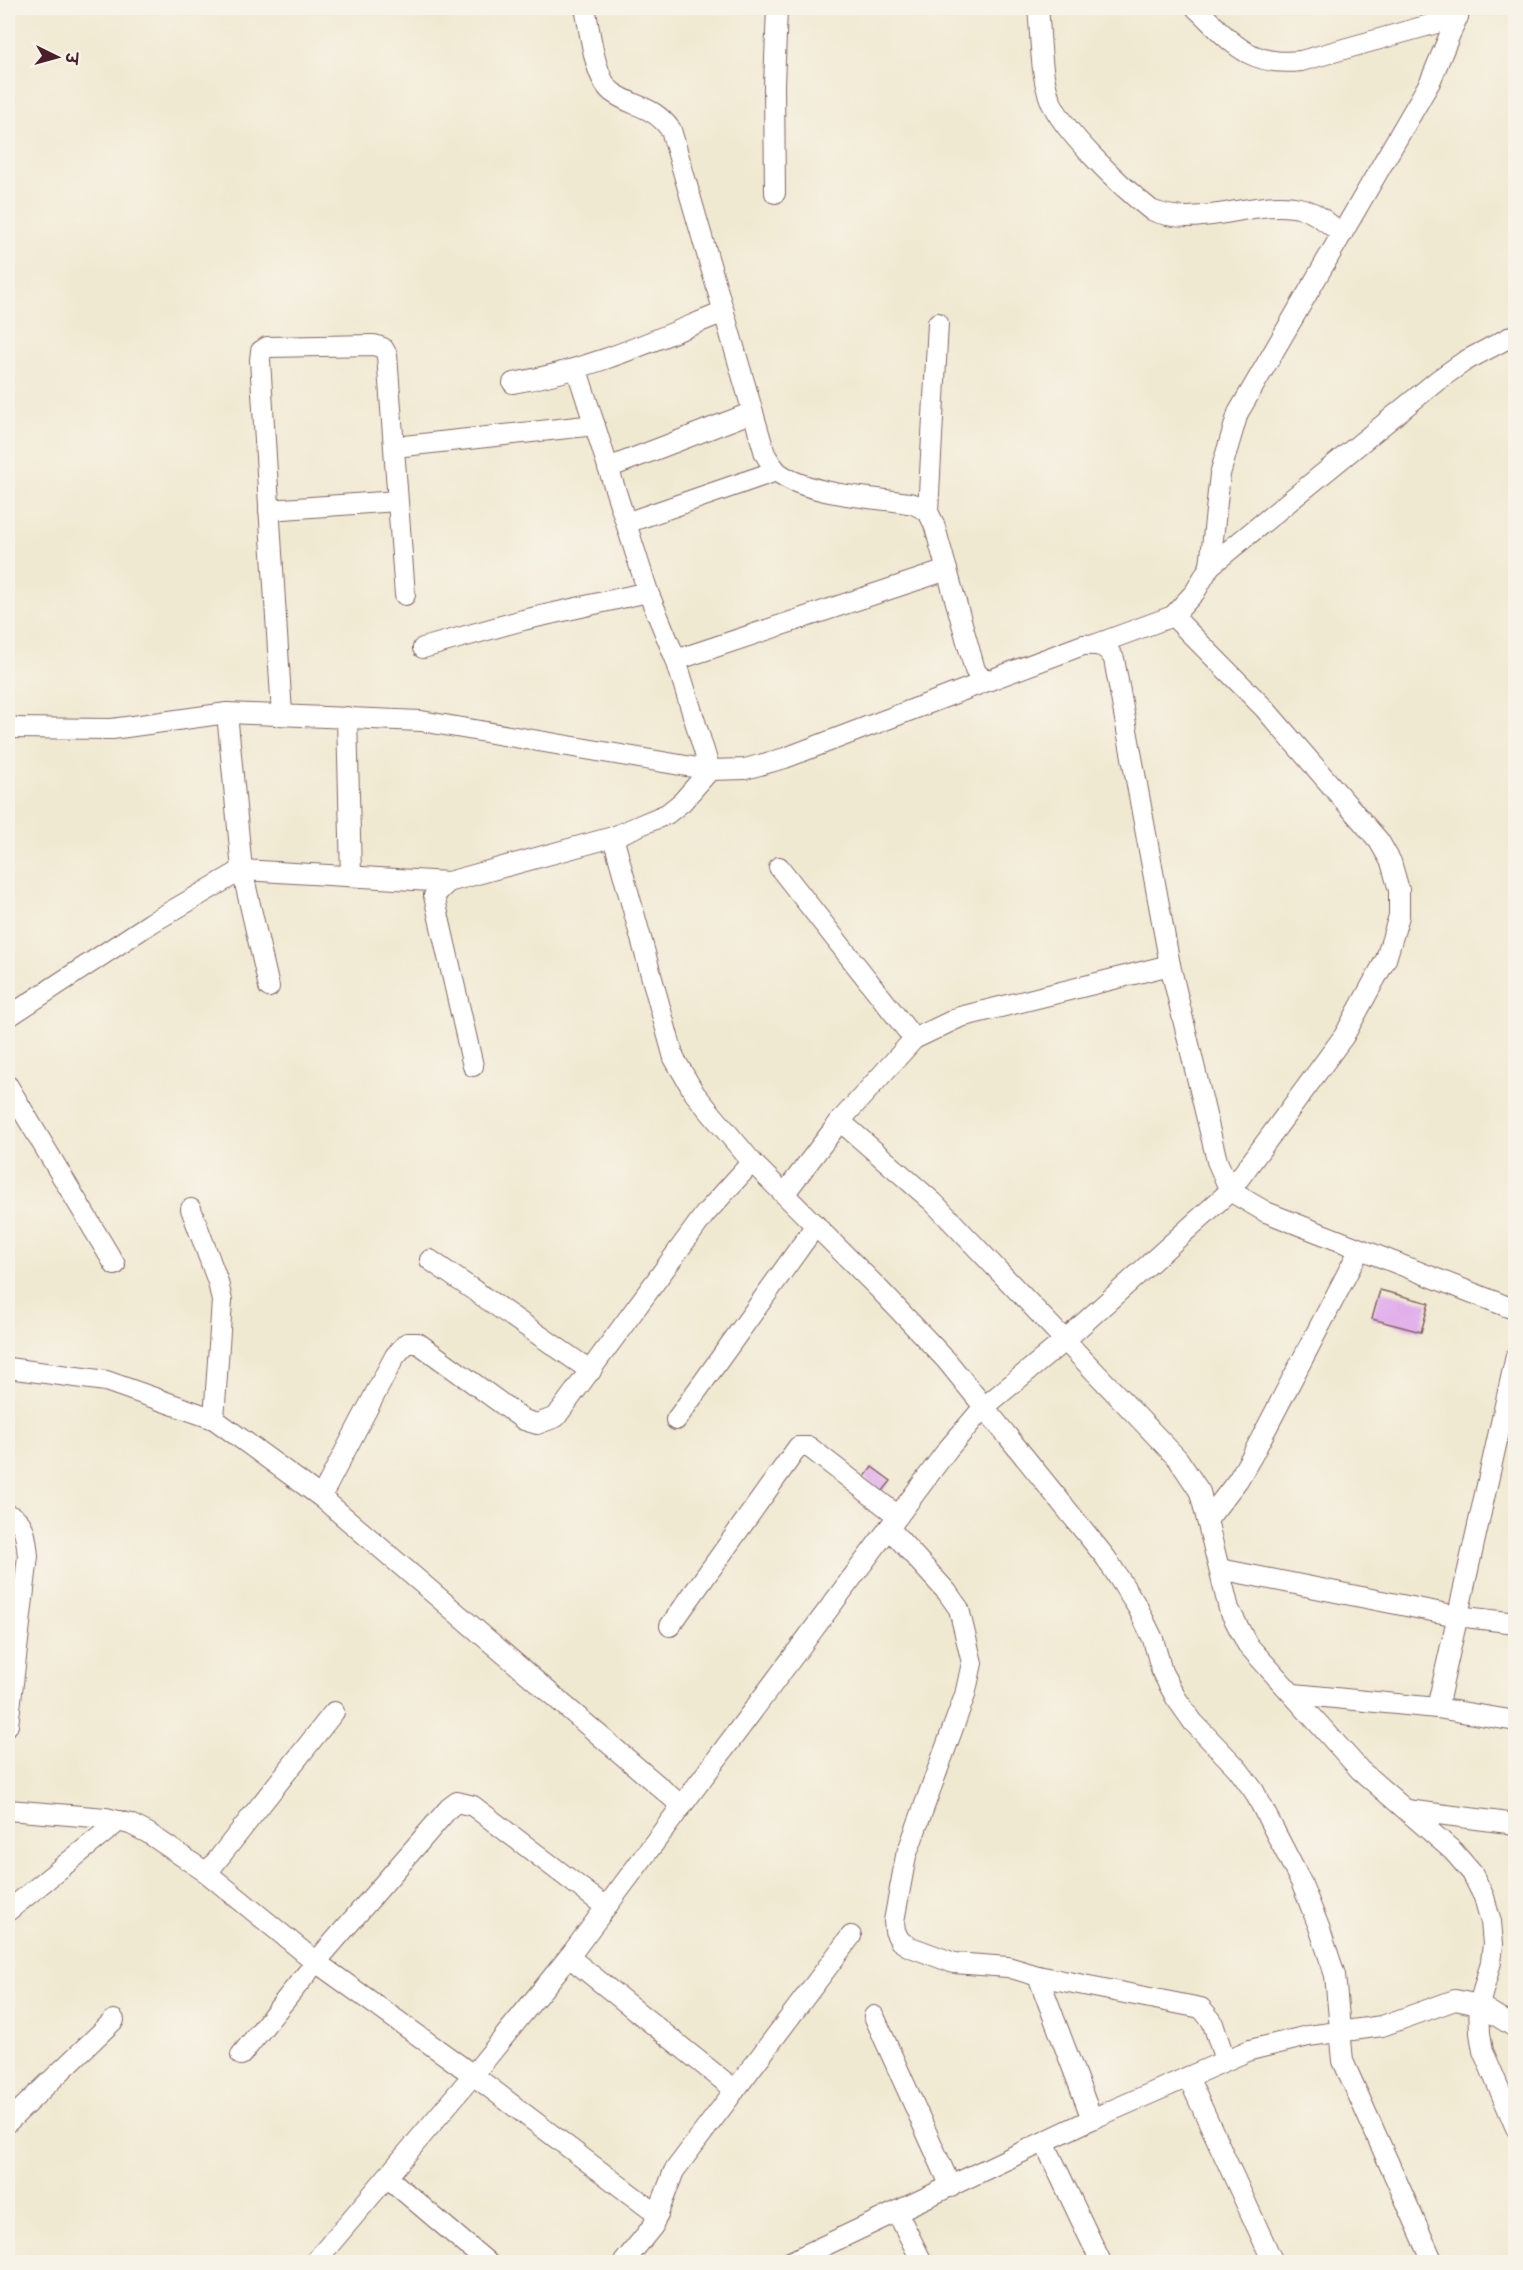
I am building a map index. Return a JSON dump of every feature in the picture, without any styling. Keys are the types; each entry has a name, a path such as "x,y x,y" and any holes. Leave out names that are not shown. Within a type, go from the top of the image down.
{"street":[{"path":"585,8 598,66 611,91 653,112 671,130 765,454 776,471 794,482 813,488 914,504 928,512"},
{"path":"775,193 774,85 777,8"},
{"path":"1038,8 1049,98 1071,132 1151,210 1166,217 1185,217 1285,207 1316,214 1342,234"},
{"path":"1196,8 1235,47 1268,62 1284,63 1301,61 1459,12"},
{"path":"1210,566 1215,538 1220,474 1238,413 1430,82 1459,12"},
{"path":"513,383 577,370 724,312"},
{"path":"938,323 928,512 975,670 980,677 990,680"},
{"path":"8,728 112,729 227,713 421,721 710,770 745,769 785,758 1083,645 1098,644 1173,616 1194,592 1210,566 1438,380 1465,361 1515,334"},
{"path":"282,714 260,360 261,351 267,347 374,345 383,348 390,364 397,501 405,595"},
{"path":"577,370 648,592 676,660 710,770"},
{"path":"608,468 753,412"},
{"path":"395,447 595,425"},
{"path":"626,523 776,471"},
{"path":"269,510 397,501"},
{"path":"676,660 947,570"},
{"path":"423,648 523,620 648,592"},
{"path":"315,2262 473,2076 569,1957 893,1522 983,1408 1064,1341 1230,1191 1344,1036 1386,959 1399,916 1399,890 1391,862 1378,841 1264,708 1173,616"},
{"path":"1098,644 1108,649 1114,659 1170,965 1216,1161 1230,1191 1266,1212 1515,1310"},
{"path":"227,713 242,870 269,987"},
{"path":"347,717 351,875"},
{"path":"8,1017 151,923 242,870 448,882 612,837 667,814 682,802 710,770"},
{"path":"612,837 674,1058 695,1094 752,1162 785,1193 947,1361 1106,1558 1138,1608 1153,1639 1162,1672 1176,1698 1193,1722 1237,1768 1254,1791 1301,1882 1335,1975 1343,2061 1433,2262"},
{"path":"779,867 914,1039"},
{"path":"448,882 434,896 473,1066"},
{"path":"785,1193 840,1121 914,1039 960,1017 1170,965"},
{"path":"8,1086 115,1265"},
{"path":"840,1121 933,1202 1178,1459 1200,1492 1229,1609 1237,1629 1247,1644 1360,1770 1454,1851 1472,1873 1484,1897 1491,1922 1493,1944 1491,1962 1479,2005 1483,2050 1515,2128"},
{"path":"321,1497 395,1356 407,1344 418,1343 524,1420 537,1424 556,1417 705,1214 752,1162"},
{"path":"191,1209 219,1282 222,1300 214,1419"},
{"path":"676,1420 816,1225"},
{"path":"1208,1519 1252,1456 1359,1249"},
{"path":"430,1260 591,1371"},
{"path":"1437,1708 1515,1356"},
{"path":"8,1368 106,1381 214,1419 321,1497 682,1806"},
{"path":"670,1626 798,1447 810,1447 893,1522 947,1592 959,1609 972,1663 965,1695 906,1856 896,1907 895,1930 900,1941 954,1963 1008,1967 1038,1976 1201,2008 1212,2021 1225,2060"},
{"path":"8,1515 15,1517 26,1532 28,1556 8,1725"},
{"path":"1220,1569 1457,1616 1515,1623"},
{"path":"1294,1694 1437,1708 1515,1721"},
{"path":"207,1873 334,1712"},
{"path":"241,2055 316,1962 449,1808 457,1802 473,1806 606,1907"},
{"path":"8,1810 119,1821 148,1833 207,1873 316,1962 658,2215"},
{"path":"1404,1810 1515,1824"},
{"path":"8,1911 119,1821"},
{"path":"624,2262 646,2237 658,2215 674,2172 851,1936"},
{"path":"569,1957 735,2090"},
{"path":"1038,1976 1092,2119"},
{"path":"790,2262 1092,2119 1225,2060 1274,2044 1382,2026 1447,2002 1463,2001 1479,2005 1515,2028"},
{"path":"874,2016 951,2187"},
{"path":"8,2122 114,2020"},
{"path":"1188,2077 1273,2262"},
{"path":"1044,2142 1101,2262"},
{"path":"387,2177 487,2262"},
{"path":"897,2212 922,2262"}],"building":[{"path":"1380,1290 1429,1303 1421,1332 1372,1319"},
{"path":"872,1467 891,1481 882,1492 864,1478"}]}
